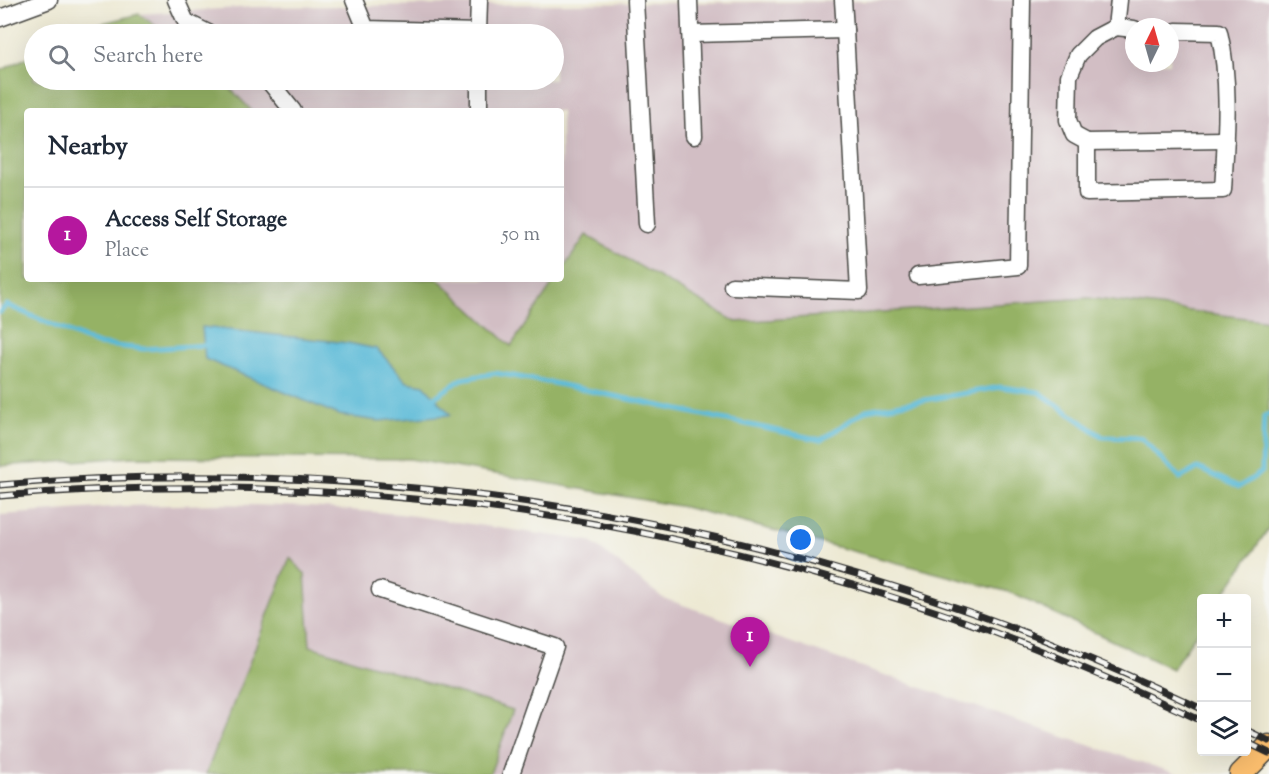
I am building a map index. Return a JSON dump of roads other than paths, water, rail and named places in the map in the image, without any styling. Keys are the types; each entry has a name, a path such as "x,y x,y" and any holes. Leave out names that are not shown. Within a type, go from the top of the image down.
{"main road":[{"path":"1241,774 1269,746"}],"street":[{"path":"0,18 49,0"},
{"path":"176,0 186,22 190,24"},
{"path":"354,0 364,24"},
{"path":"478,0 478,24"},
{"path":"635,0 647,224"},
{"path":"689,0 694,136"},
{"path":"732,286 859,291 843,0"},
{"path":"918,276 1018,266 1022,0"},
{"path":"1116,27 1119,0"},
{"path":"1125,28 1116,27 1095,38 1078,55 1069,76 1068,120 1074,135 1087,142 1226,140"},
{"path":"691,34 845,30"},
{"path":"1087,142 1087,193 1223,190 1226,140 1225,57 1219,32 1179,31"},
{"path":"276,90 291,108"},
{"path":"479,90 479,108"},
{"path":"380,590 555,647 511,774"}],"water":[{"path":"202,327 348,343 377,349 407,382 424,385 451,415 378,421 339,415 205,359"}],"waterway":[{"path":"0,312 7,305 96,344 144,349 208,345"},
{"path":"428,397 435,397 462,379 495,373 553,383 821,440 866,410 1001,387 1039,392 1103,437 1141,438 1180,478 1198,468 1239,487 1262,472 1264,416 1269,414"}],"railway":[{"path":"0,485 121,478 243,477 365,483 487,496 608,515 727,540 845,572 961,609 1083,656 1197,707"},
{"path":"0,496 120,489 242,488 363,494 484,507 604,525 723,550 840,581 955,618 1080,666 1197,719"},
{"path":"1251,732 1269,741"},
{"path":"1251,744 1269,753"}],"place":[{"name":"Access Self Storage","path":"750,667"}]}
